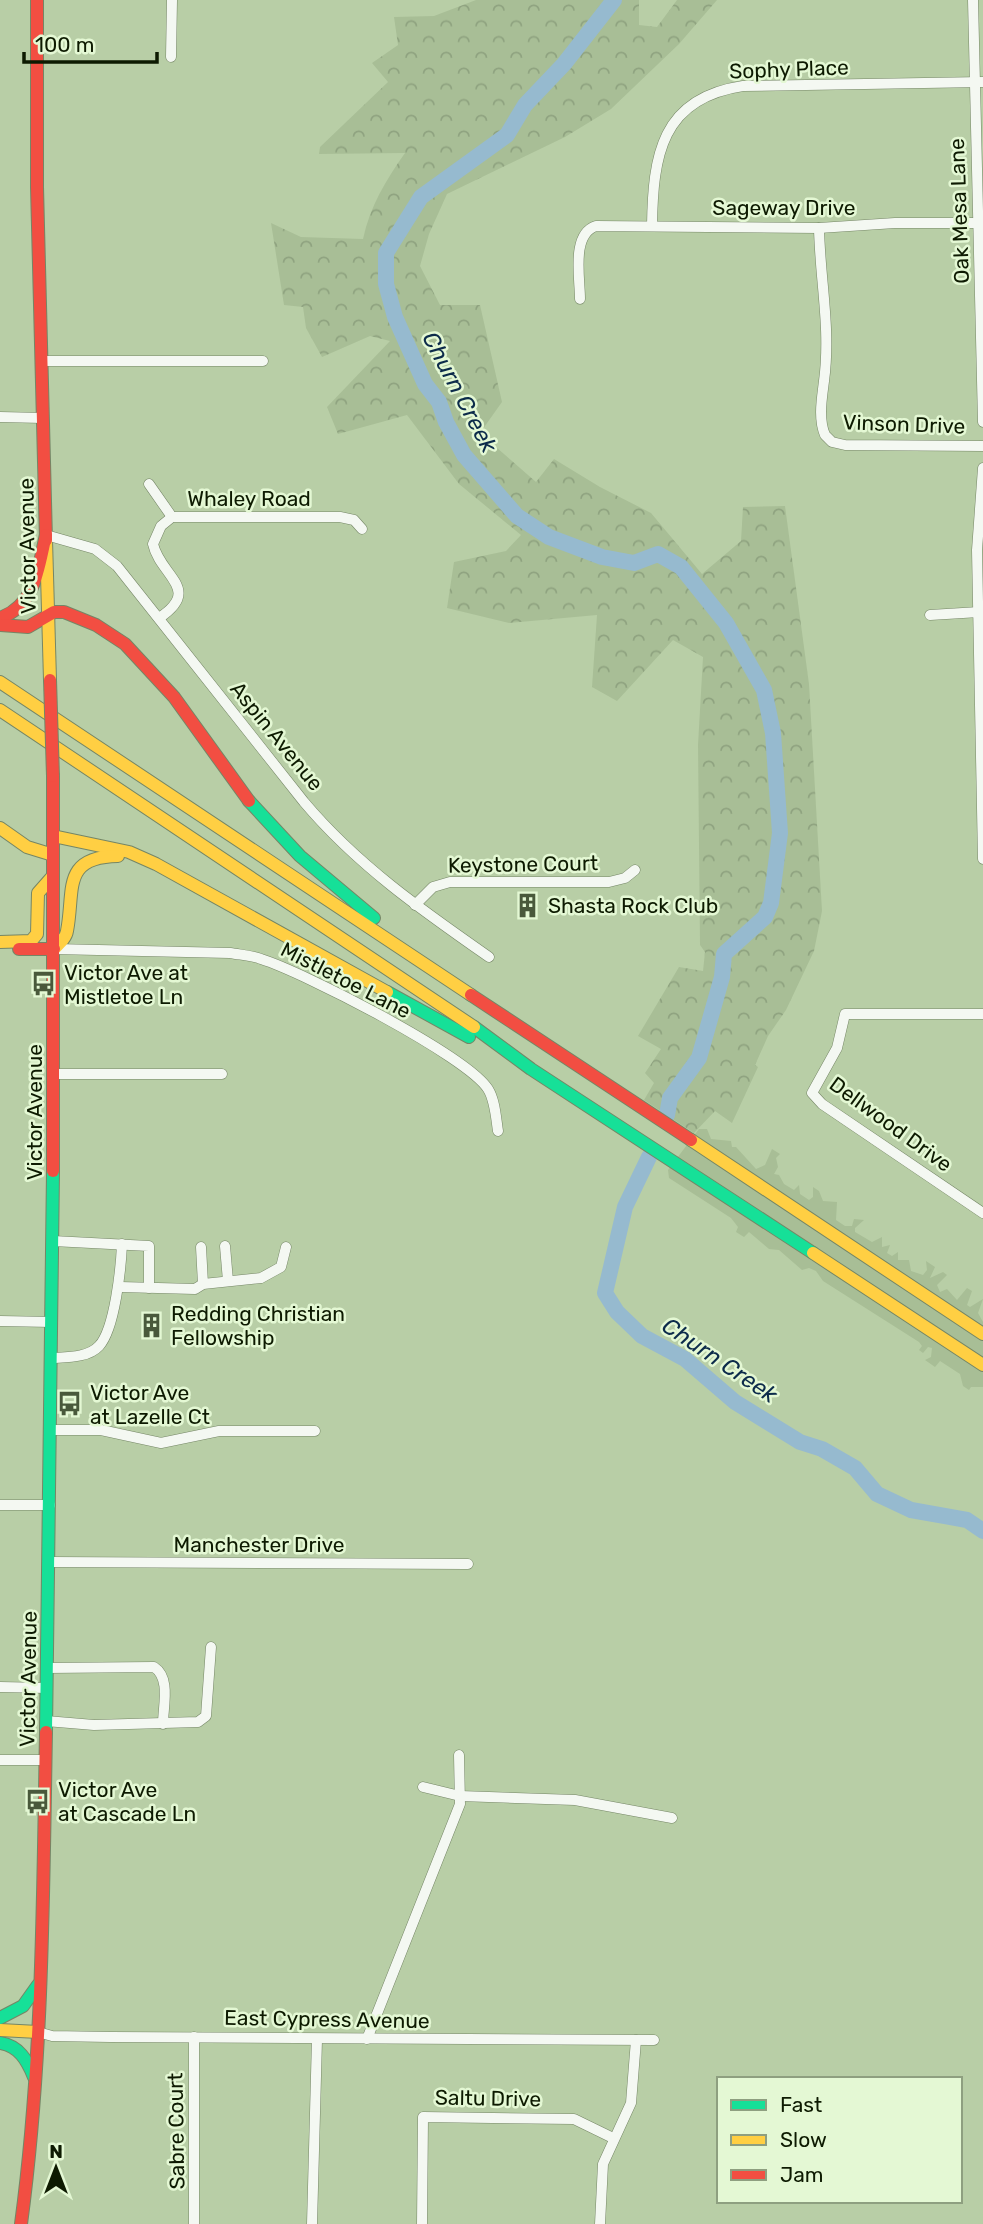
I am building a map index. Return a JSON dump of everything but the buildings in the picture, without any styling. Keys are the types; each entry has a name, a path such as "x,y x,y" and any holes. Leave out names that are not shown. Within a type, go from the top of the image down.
{"main road":[{"name":"Victor Avenue","path":"21,2224 32,2157 41,1979 53,1241 53,776 41,361 37,0"},
{"path":"0,618 20,610 28,601 46,535"},
{"path":"0,625 31,627 48,614 60,611 95,624 139,656 269,825 318,873 412,948 427,965"},
{"path":"0,682 983,1334"},
{"path":"0,710 485,1034 531,1069 674,1160 983,1365"},
{"path":"0,828 27,847 53,855"},
{"path":"53,836 129,852 156,864 424,1010 512,1062 531,1069"},
{"path":"54,949 66,938 69,885 86,862 104,855 156,864"},
{"path":"0,942 31,941 37,934 38,893 53,876"},
{"name":"Mistletoe Lane","path":"0,949 54,949"},
{"path":"0,2018 10,2016 26,2005 41,1979"},
{"name":"East Cypress Avenue","path":"0,2030 38,2032"},
{"path":"0,2043 9,2043 26,2059 36,2086"}],"street":[{"path":"171,57 172,0"},
{"name":"Oak Mesa Lane","path":"973,0 979,82 983,422"},
{"name":"Sophy Place","path":"652,226 653,176 662,143 679,117 709,95 743,86 979,82"},
{"name":"Sageway Drive","path":"580,299 580,242 587,230 601,226 819,228 895,223 980,223"},
{"name":"Vinson Drive","path":"819,228 820,269 829,334 821,411 825,435 832,442 845,445 983,446"},
{"path":"41,361 262,361"},
{"path":"0,417 43,418"},
{"path":"983,468 977,550 983,859"},
{"path":"149,484 173,517"},
{"name":"Whaley Road","path":"159,618 173,606 179,593 176,580 158,559 153,544 162,526 173,517 340,517 354,520 362,529"},
{"name":"Aspin Avenue","path":"46,535 101,553 117,566 310,808 375,874 489,957"},
{"path":"930,615 979,612"},
{"name":"Keystone Court","path":"415,905 433,887 450,882 610,881 625,878 635,870"},
{"name":"Mistletoe Lane","path":"54,949 230,953 252,956 279,966 320,984 466,1067 489,1091 498,1131"},
{"name":"Dellwood Drive","path":"983,1014 845,1014 837,1048 813,1088 814,1097 983,1213"},
{"path":"54,1074 222,1074"},
{"path":"53,1241 149,1246 149,1289"},
{"path":"52,1358 90,1353 101,1345 120,1287 122,1244"},
{"path":"225,1246 228,1281"},
{"path":"201,1247 203,1284"},
{"path":"120,1287 195,1289 203,1284 261,1278 281,1267 286,1247"},
{"path":"0,1321 52,1322"},
{"path":"51,1430 112,1432 138,1440 162,1443 219,1431 316,1431"},
{"path":"0,1505 50,1505"},
{"name":"Manchester Drive","path":"49,1562 468,1564"},
{"path":"46,1721 94,1725 198,1723 206,1716 211,1647"},
{"path":"47,1668 154,1667 160,1671 164,1683 163,1724"},
{"path":"0,1688 47,1688"},
{"path":"367,2039 460,1804 458,1755"},
{"path":"0,1760 45,1760"},
{"path":"422,1787 460,1796 575,1800 672,1818"},
{"name":"East Cypress Avenue","path":"38,2032 52,2036 654,2040"},
{"name":"Sabre Court","path":"194,2037 194,2224"},
{"path":"312,2224 317,2039"},
{"path":"600,2224 603,2164 631,2103 636,2040"},
{"name":"Saltu Drive","path":"422,2224 423,2117 574,2119 614,2138"}],"green space":[{"path":"476,0 639,0 639,25 657,27 677,0 717,0 679,44 611,109 565,137 447,194 429,234 420,266 440,305 480,305 502,402 480,433 536,482 554,459 651,513 702,574 741,541 743,507 785,506 809,684 822,911 814,951 786,1010 768,1036 755,1065 758,1067 732,1123 715,1111 694,1133 644,1100 654,1083 645,1073 661,1049 638,1036 679,967 703,971 705,952 700,945 698,745 703,657 673,640 617,701 592,687 597,615 509,623 447,608 454,562 506,551 521,535 459,484 407,415 338,434 327,407 390,341 370,336 322,357 306,328 303,307 284,305 271,223 301,237 363,239 380,194 405,153 319,154 320,147 388,82 372,63 398,45 394,17 434,16"},
{"path":"699,1129 707,1129 711,1139 731,1141 732,1147 736,1147 756,1169 765,1165 772,1149 780,1154 776,1158 778,1167 774,1174 779,1175 784,1184 794,1190 799,1185 800,1194 809,1200 813,1197 813,1187 819,1191 823,1201 837,1202 836,1220 845,1226 852,1226 854,1219 864,1220 855,1228 855,1232 872,1242 882,1237 882,1247 890,1245 887,1253 892,1256 898,1252 898,1260 909,1260 911,1271 923,1275 927,1270 926,1261 935,1267 930,1278 943,1272 947,1275 937,1285 940,1292 947,1289 957,1300 967,1288 972,1291 967,1305 970,1307 983,1299 978,1313 983,1322 983,1387 971,1387 969,1390 963,1386 960,1374 940,1361 935,1367 925,1360 931,1357 932,1348 928,1347 923,1353 919,1350 922,1346 919,1342 823,1281 816,1271 809,1268 802,1270 779,1250 769,1249 749,1232 744,1237 736,1232 738,1227 731,1218 669,1178 668,1170"}],"waterway":[{"name":"Churn Creek","path":"614,0 564,64 525,105 507,135 421,197 386,253 386,284 395,317 425,384 439,402 446,422 464,455 517,516 549,537 602,557 634,563 658,554 681,567 726,623 764,690 773,733 780,833 771,903 765,917 724,954 722,977 699,1058 670,1098 667,1115"},
{"name":"Churn Creek","path":"649,1157 625,1207 605,1293 617,1312 642,1336 685,1359 735,1402 800,1442 822,1449 855,1468 877,1494 911,1510 967,1520 983,1531"}],"traffic: fast":[{"path":"249,801 300,856 374,918"},
{"path":"387,992 469,1037"},
{"path":"474,1027 531,1069 813,1253"},
{"path":"46,1732 53,1171"},
{"path":"0,2018 23,2006 38,1985"},
{"path":"0,2043 12,2047 22,2055 34,2077"}],"traffic: slow":[{"path":"46,540 50,680"},
{"path":"0,682 471,995"},
{"path":"0,710 474,1027"},
{"path":"0,828 27,847 53,855"},
{"path":"53,836 129,852 156,864 387,992"},
{"path":"54,949 66,934 74,879 79,869 87,862 118,856"},
{"path":"0,942 31,941 37,934 38,893 53,876"},
{"path":"691,1140 983,1334"},
{"path":"813,1253 983,1365"},
{"path":"0,2030 38,2032"}],"traffic: jam":[{"path":"37,0 37,187 46,540"},
{"path":"0,618 12,612 28,595 34,584 46,535"},
{"path":"0,625 28,627 54,612 64,612 96,625 125,644 174,697 249,801"},
{"path":"50,680 53,776"},
{"path":"53,776 53,1171"},
{"path":"19,949 54,949"},
{"path":"471,995 691,1140"},
{"path":"21,2224 38,2040 46,1732"}],"place":[{"name":"Shasta Rock Club","path":"528,905"},
{"name":"Victor Ave at Mistletoe Ln","path":"44,984"},
{"name":"Redding Christian Fellowship","path":"151,1325"},
{"name":"Victor Ave at Lazelle Ct","path":"70,1404"},
{"name":"Victor Ave at Cascade Ln","path":"38,1801"}]}
